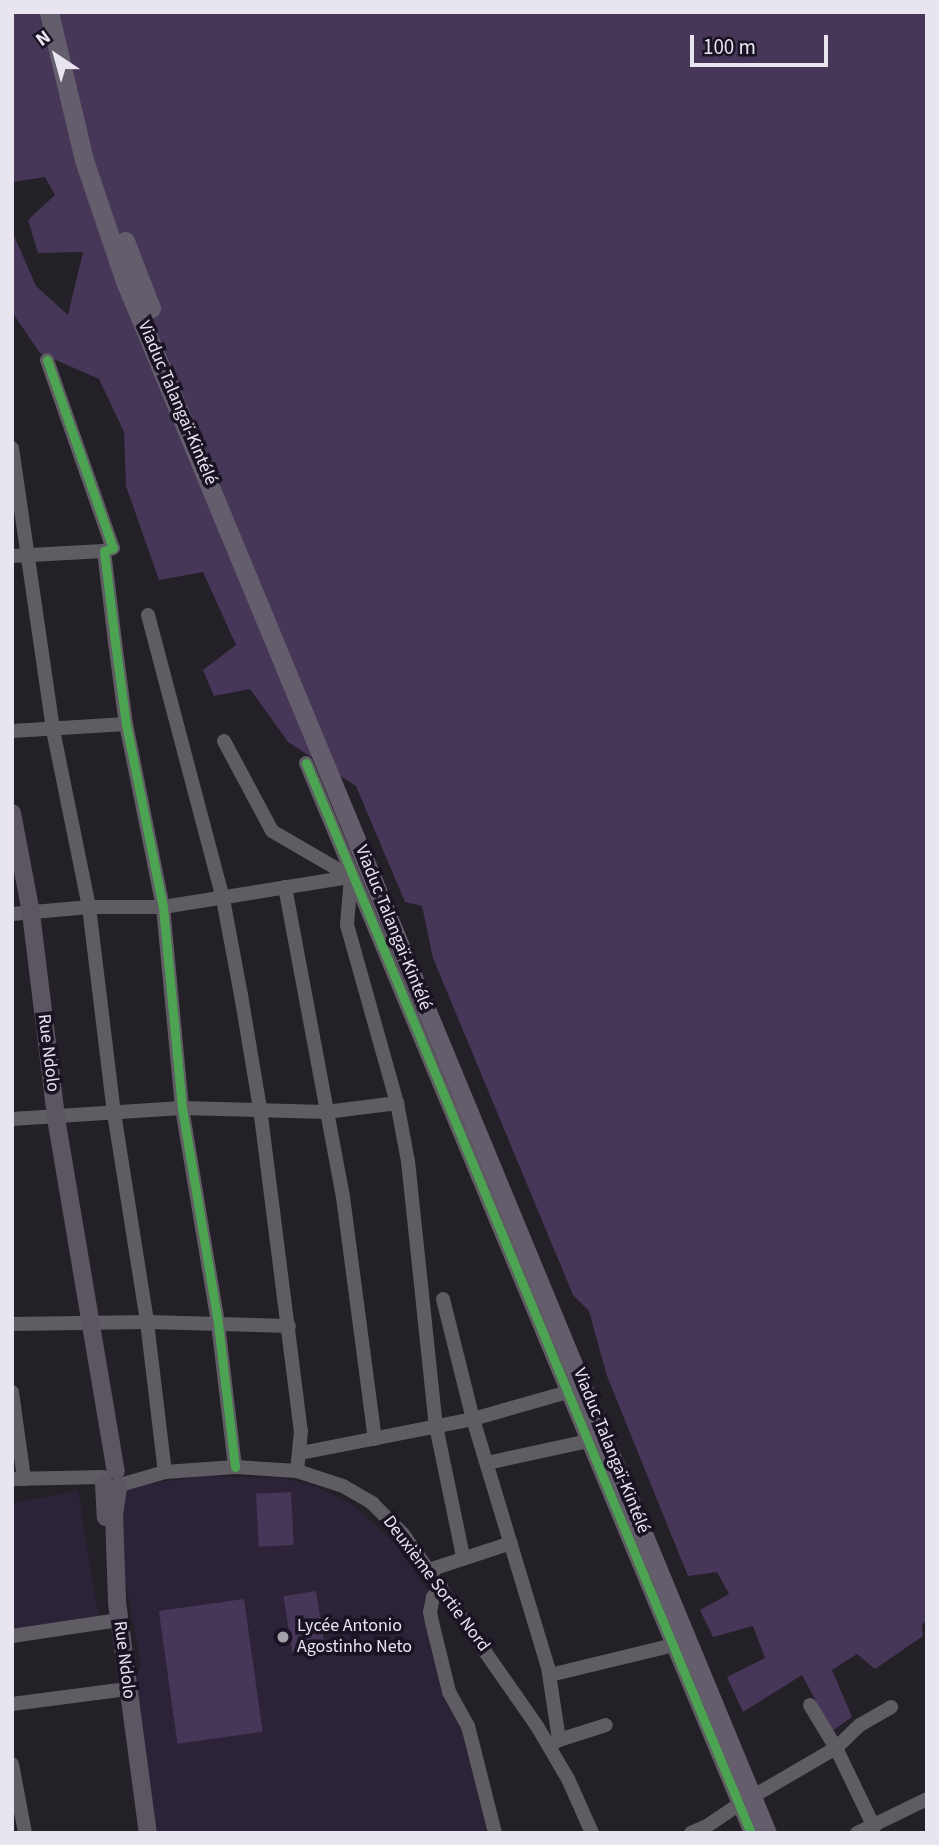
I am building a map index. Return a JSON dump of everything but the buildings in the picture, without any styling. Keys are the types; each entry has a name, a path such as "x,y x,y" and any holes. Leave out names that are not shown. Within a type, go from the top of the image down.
{"highway":[{"name":"Viaduc Talangaï-Kintélé","path":"49,12 84,160 125,281 766,1833"},
{"name":"Viaduc Talangaï-Kintélé","path":"62,12 96,156 150,307 779,1833"}],"main road":[{"name":"Rue Ndolo","path":"12,813 31,913 56,1118 90,1323"},
{"path":"90,1323 112,1478"},
{"name":"Rue Ndolo","path":"112,1478 119,1620 148,1833"}],"street":[{"path":"12,556 104,551 113,548 47,360"},
{"path":"12,448 52,730 89,907 114,1113 147,1322 165,1472"},
{"path":"104,551 126,724 163,907 182,1108 218,1324 235,1467"},
{"path":"148,615 223,899 260,1108 301,1431 297,1471"},
{"path":"12,731 126,724"},
{"path":"223,741 272,831 351,877"},
{"path":"306,762 351,877 751,1833"},
{"path":"12,914 89,907 163,907 351,877"},
{"path":"351,877 347,925 397,1103 408,1161 436,1426 463,1556"},
{"path":"285,887 343,1197 375,1439"},
{"path":"12,1119 182,1108 260,1108 326,1112 397,1103"},
{"path":"443,1299 473,1419 550,1675 554,1742 606,1725"},
{"path":"12,1324 147,1322 289,1326"},
{"path":"12,1392 18,1479"},
{"path":"300,1453 473,1419 568,1392"},
{"path":"487,1463 588,1441"},
{"name":"Deuxième Sortie Nord","path":"18,1479 112,1478 235,1467 297,1471 343,1486 372,1503 403,1534 554,1742 592,1833"},
{"path":"429,1570 463,1556 511,1543"},
{"path":"441,1586 433,1597 430,1612 432,1622 449,1692 468,1726 495,1833"},
{"path":"12,1636 119,1620"},
{"path":"550,1675 674,1645"},
{"path":"12,1704 127,1689"},
{"path":"810,1705 836,1748 874,1827"},
{"path":"691,1833 836,1748 860,1725 891,1707"},
{"path":"12,1764 24,1833"},
{"path":"857,1833 874,1827 927,1798"}],"shaded area":[{"path":"12,12 927,12 927,1619 922,1625 923,1636 875,1669 857,1654 832,1670 852,1717 832,1731 802,1675 743,1712 727,1677 765,1658 753,1626 713,1637 700,1610 729,1594 717,1572 688,1576 607,1376 589,1311 573,1295 433,958 422,906 405,902 356,786 288,742 250,689 214,696 203,670 236,645 203,572 159,580 126,486 124,432 99,379 40,353 12,312 12,231 36,286 68,315 83,252 38,253 28,220 55,195 45,177 12,182"},
{"name":"Lycée Antonio Agostinho Neto","path":"206,1476 282,1478 316,1486 356,1507 395,1544 428,1591 423,1611 444,1701 461,1725 487,1833 157,1833 135,1682 141,1663 125,1580 118,1505 129,1486"},
{"path":"78,1491 99,1619 12,1633 12,1503"},
{"path":"291,1492 294,1545 259,1547 256,1494"},
{"path":"316,1591 325,1649 293,1654 283,1596"},
{"path":"244,1599 263,1732 177,1744 159,1611"}],"cycle path":[{"path":"47,360 113,548 104,551 115,642 126,724 163,907 182,1108 218,1324 235,1467"},
{"path":"306,763 751,1833"}],"place":[{"name":"Lycée Antonio Agostinho Neto","path":"283,1637"}]}
